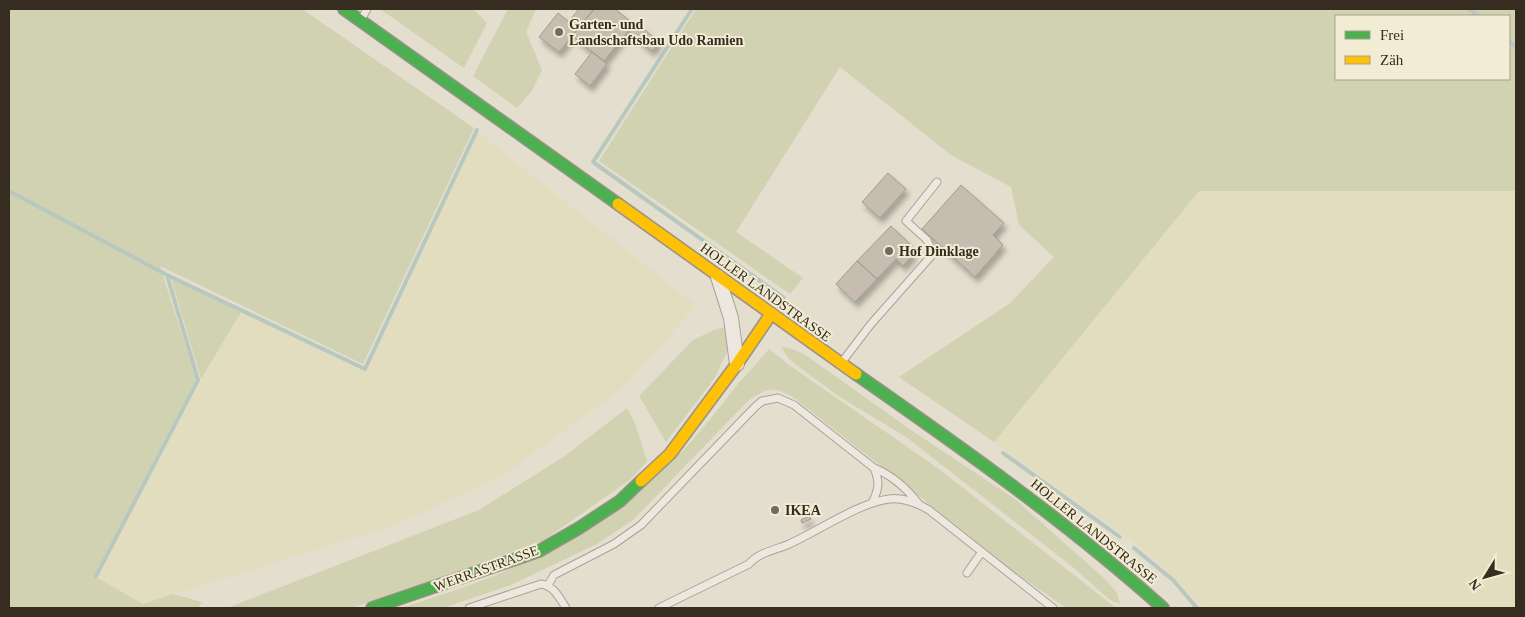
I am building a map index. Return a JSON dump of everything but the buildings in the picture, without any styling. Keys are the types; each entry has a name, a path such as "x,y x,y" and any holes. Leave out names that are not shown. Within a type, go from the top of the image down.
{"main road":[{"name":"HOLLER LANDSTRASSE","path":"344,9 512,125 718,277 1033,499 1121,570 1163,608"},
{"name":"WERRASTRASSE","path":"372,608 539,551 620,501 670,454 737,364 771,314"}],"street":[{"path":"718,277 732,318 737,364"}],"lane":[{"path":"361,20 367,9"},
{"path":"840,364 871,324 933,254 927,240 906,221 937,182"},
{"path":"548,585 554,575 614,544 641,525 750,411 762,401 778,398 794,405 874,468 882,471 910,493 918,503"},
{"path":"872,502 879,484 874,468"},
{"path":"659,608 749,564 753,559 785,546 872,502 892,498 918,503 929,510 1052,608"},
{"path":"967,573 982,553"},
{"path":"469,608 540,584 548,585 559,595 566,608"}],"shaded area":[{"path":"478,132 696,306 622,389 501,476 398,524 143,604 97,578 201,379 241,312 367,371"},
{"path":"1199,191 1516,191 1516,608 1204,608 1155,558 994,442"}],"green space":[{"path":"9,9 302,9 474,128 363,364 160,266 196,379 94,576 143,604 173,594 202,602 198,608 9,608"},
{"path":"380,9 473,9 487,23 464,68"},
{"path":"508,9 536,9 526,32 542,70 532,91 517,108 473,76"},
{"path":"696,9 1516,9 1516,191 1199,191 994,442 899,377 1009,304 1054,257 1019,225 1011,187 951,155 840,67 736,232 803,278 790,294 599,161"},
{"path":"171,278 241,312 201,379"},
{"path":"728,326 728,350 714,379 666,442 639,396 693,340"},
{"path":"781,347 804,354 911,430 1016,500 1105,579 1117,593 1120,604 1110,600 1074,568 906,437 840,397 807,373 789,359"},
{"path":"769,349 789,365 939,469 1116,608 1066,608 1023,578 793,397 780,391 770,390 760,393 748,401 633,520 597,544 511,585 443,608 401,608 502,573 683,451"},
{"path":"627,408 636,426 647,461 631,479 544,540 430,582 351,608 227,608 479,510 565,456"}],"waterway":[{"path":"692,9 593,162 784,298"},
{"path":"1469,9 1478,15"},
{"path":"1510,42 1516,47"},
{"path":"167,275 365,369 477,130"},
{"path":"9,191 167,275 198,380 96,576"},
{"path":"1003,453 1120,537"},
{"path":"1134,548 1173,580 1197,608"}],"traffic: fast":[{"path":"344,9 618,204"},
{"path":"856,374 1052,516 1127,576 1163,608"},
{"path":"372,608 539,551 620,501 641,481"}],"traffic: slow":[{"path":"618,204 856,374"},
{"path":"641,481 670,454 737,364 771,314"}],"place":[{"name":"Garten- und Landschaftsbau Udo Ramien","path":"559,32"},
{"name":"Hof Dinklage","path":"889,251"},
{"name":"IKEA","path":"775,510"}]}
